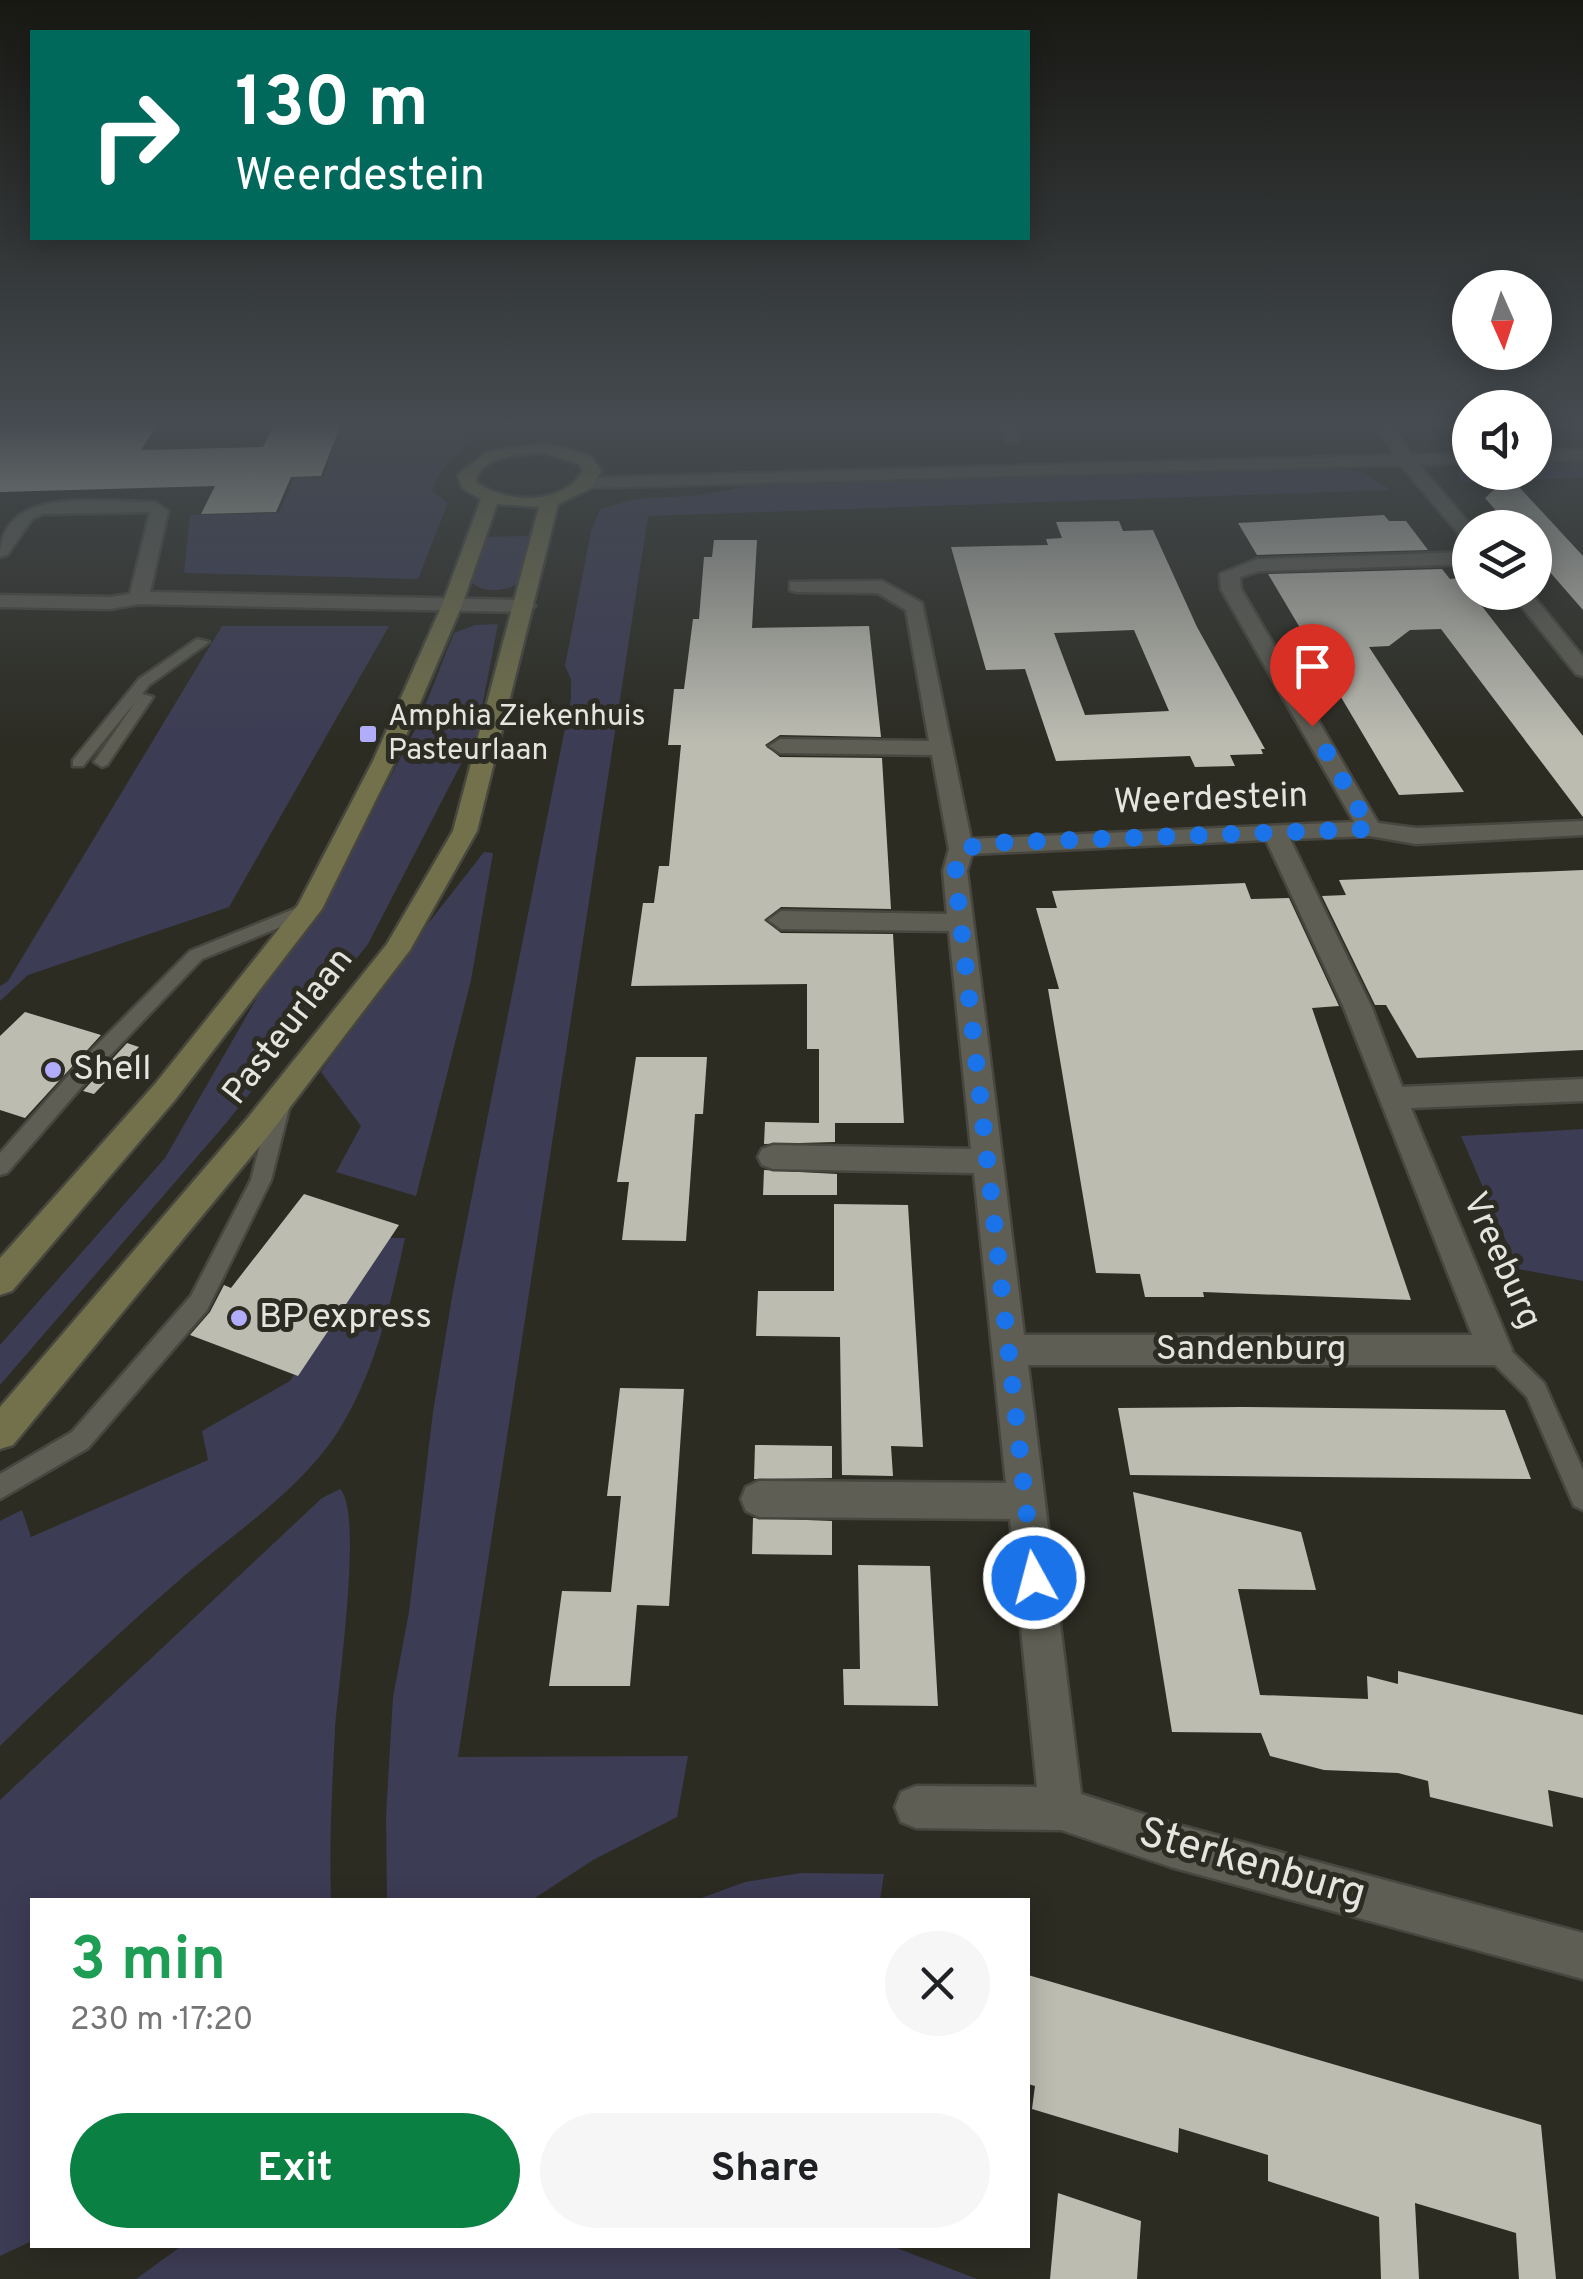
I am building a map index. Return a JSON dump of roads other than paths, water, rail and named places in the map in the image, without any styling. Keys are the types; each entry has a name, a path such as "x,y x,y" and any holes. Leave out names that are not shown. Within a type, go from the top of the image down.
{"main road":[{"name":"Pasteurlaan","path":"0,1281 165,1092 308,909 384,761 452,604 479,530"},
{"name":"Pasteurlaan","path":"0,1432 282,1095 397,950 465,831 543,530"}],"street":[{"path":"0,551 15,530"},
{"path":"139,598 156,530"},
{"path":"1370,829 1231,589 1230,574 1257,565 1452,559"},
{"path":"798,586 882,587 916,606 962,849 955,872 1062,1808"},
{"path":"0,601 110,603 139,598 525,606"},
{"path":"1534,610 1583,670"},
{"path":"780,746 942,748"},
{"name":"Weerdestein","path":"962,849 989,843 1370,829 1416,836 1583,828"},
{"name":"Vreeburg","path":"1274,833 1358,1008 1495,1350"},
{"path":"781,920 962,923"},
{"path":"1392,1098 1583,1090"},
{"path":"773,1157 988,1161"},
{"name":"Sandenburg","path":"1008,1350 1495,1350"},
{"path":"759,1498 1025,1501"},
{"name":"Sterkenburg","path":"916,1807 1062,1808 1171,1845 1583,1956"}],"lane":[{"path":"78,763 144,682 202,642 156,682 102,762"},
{"path":"0,1167 90,1064 196,955 308,909"},
{"path":"0,1487 80,1440 199,1303 261,1180 282,1095"},
{"name":"Vreeburg","path":"1495,1350 1536,1390 1583,1498"}],"place":[{"name":"Amphia Ziekenhuis Pasteurlaan","path":"368,734"},
{"name":"Shell","path":"53,1070"},
{"name":"BP express","path":"239,1318"}]}
